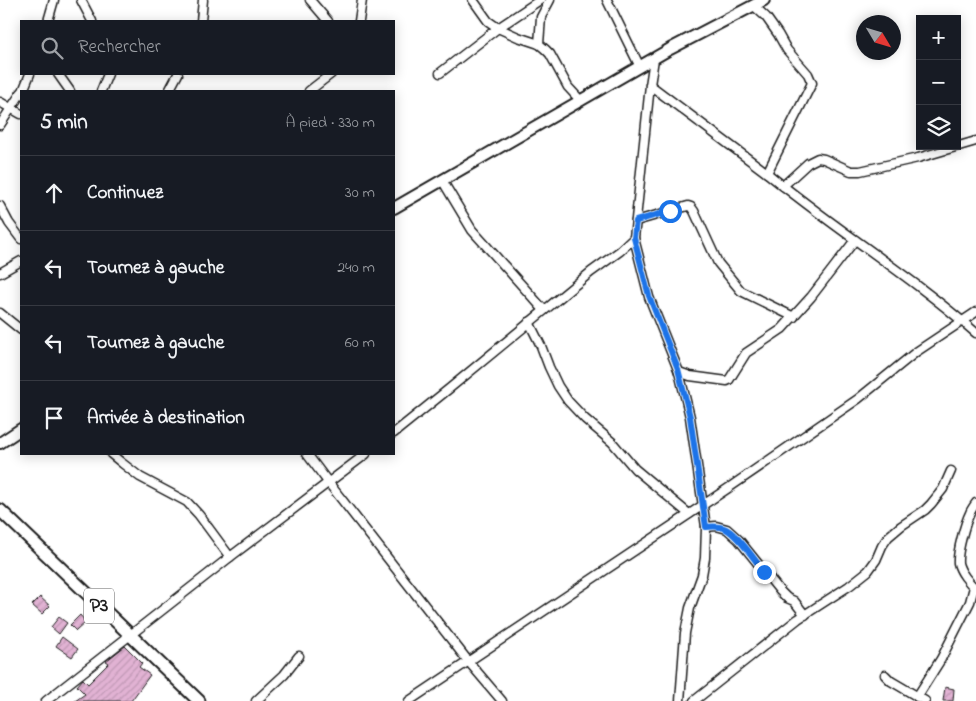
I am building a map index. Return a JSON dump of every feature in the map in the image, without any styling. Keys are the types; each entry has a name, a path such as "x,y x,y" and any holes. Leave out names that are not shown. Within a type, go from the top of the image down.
{"main road":[{"path":"395,207 670,49 764,0"},
{"path":"0,443 20,430"},
{"name":"P3","path":"0,510 199,701"}],"street":[{"path":"48,20 54,0"},
{"path":"81,0 91,20"},
{"path":"201,20 203,0"},
{"path":"310,0 327,20"},
{"path":"360,20 362,0"},
{"path":"473,0 488,21 512,35 539,44 550,54 568,87 581,101"},
{"path":"440,73 498,28 540,0"},
{"path":"539,44 541,18 550,0"},
{"path":"608,0 640,67"},
{"path":"754,6 766,17 787,50 808,74 812,83 767,172"},
{"path":"654,59 634,238 649,296 679,372 690,417 706,527 705,558 702,575 690,608 685,633 680,701"},
{"path":"23,90 30,75"},
{"path":"59,75 69,90"},
{"path":"101,90 108,75"},
{"path":"170,90 177,75"},
{"path":"310,90 329,75"},
{"path":"650,85 855,240 906,276 976,333"},
{"path":"0,125 20,95"},
{"path":"0,102 20,113"},
{"path":"783,186 808,163 818,158 851,170 860,171 918,158 976,141"},
{"path":"442,180 472,230 544,310"},
{"path":"0,206 20,238"},
{"path":"636,221 691,206 718,263 741,291 794,316"},
{"path":"395,432 591,272 620,252 634,238"},
{"path":"679,372 690,376 729,380 746,353 782,329 794,316 855,240"},
{"path":"0,273 20,262"},
{"path":"409,701 858,399 916,352 976,312"},
{"path":"0,313 20,329"},
{"path":"529,322 552,374 568,401 585,420 612,442 634,469 689,514"},
{"path":"112,455 140,477 187,502 230,557"},
{"path":"308,455 468,661 502,701"},
{"path":"46,701 230,557 365,455"},
{"path":"694,701 805,615 868,571 888,537 931,504 943,489 951,471"},
{"path":"885,675 891,681 921,699 970,602 975,588 967,580 958,565 958,557 970,513 976,503"},
{"path":"706,527 716,526 727,530 738,540 780,591 794,601 805,615"},
{"path":"256,701 284,675 299,656"}],"building":[{"path":"40,597 50,606 42,614 32,605"},
{"path":"80,615 86,622 76,631 70,625"},
{"path":"59,617 67,623 59,634 51,627"},
{"path":"62,637 78,649 72,657 56,646"},
{"path":"125,646 142,663 139,667 150,675 131,701 75,701 85,694 77,686 83,679 88,684 109,663 106,661"},
{"path":"945,687 954,689 953,701 943,701"}],"route":[{"path":"670,211 636,221 634,238 649,296 679,372 690,417 706,527 716,526 727,530 738,540 764,572"}]}
